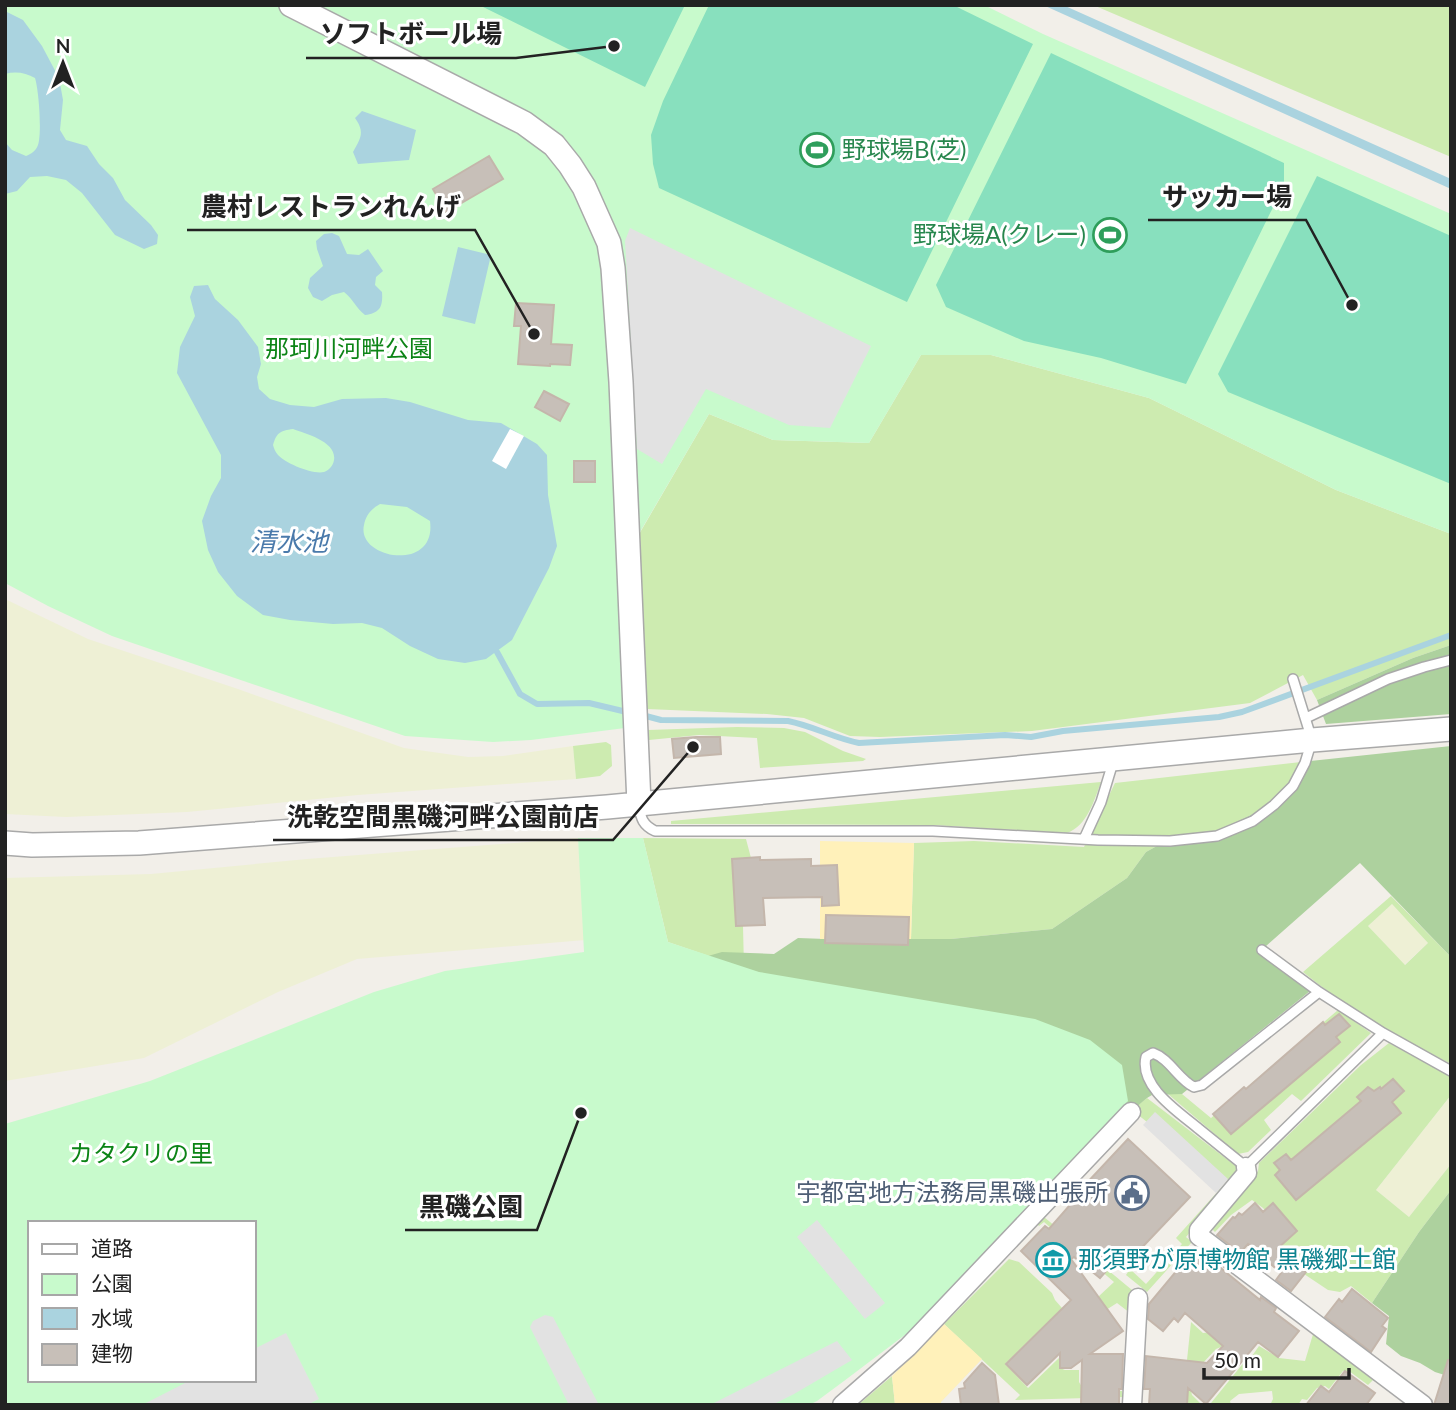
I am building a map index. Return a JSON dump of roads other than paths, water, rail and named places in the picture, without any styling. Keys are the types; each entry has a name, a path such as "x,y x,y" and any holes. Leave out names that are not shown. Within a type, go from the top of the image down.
{"street":[{"path":"291,5 524,123 554,145 570,165 597,215 609,243 614,268 639,804"},
{"path":"5,843 139,844 639,804 1451,729"},
{"path":"842,1405 908,1346 1131,1112"},
{"path":"1246,1167 1247,1173 1199,1230 1199,1236 1423,1405"},
{"path":"1132,1405 1138,1298"}],"lane":[{"path":"1304,713 1388,679 1451,660"},
{"path":"639,804 645,826 655,831 933,831 1170,841 1217,836 1253,821 1274,805 1293,786 1305,763 1312,740 1293,679"},
{"path":"1084,839 1101,802 1114,759"},
{"path":"1262,950 1319,992 1383,1033 1451,1071"},
{"path":"1319,992 1202,1085 1194,1087 1185,1082 1161,1056 1153,1053 1146,1057 1144,1066 1149,1081 1164,1100 1246,1167 1383,1033"}],"water":[{"path":"1043,5 1063,5 1451,179 1451,189"},
{"path":"5,11 23,20 42,46 59,78 63,100 60,130 66,140 87,146 113,178 125,200 151,225 158,235 157,244 144,249 115,235 82,193 66,180 47,176 30,177 17,191 5,194 5,142 12,150 26,156 30,154 38,145 40,122 35,78 21,73 5,74"},
{"path":"362,111 416,130 409,160 358,164 353,152 361,131 355,118"},
{"path":"324,234 339,236 347,254 359,255 368,249 383,271 376,277 375,285 382,292 382,297 380,308 374,313 365,315 344,292 322,301 313,297 308,288 310,278 323,266 316,241"},
{"path":"458,247 491,255 475,324 442,316"},
{"name":"清水池","path":"208,285 215,299 238,320 258,347 261,364 257,377 259,389 270,399 290,405 314,407 342,399 386,398 410,402 468,420 501,423 537,444 547,455 548,495 557,546 549,568 512,640 486,659 465,663 438,659 410,646 382,628 362,623 333,624 263,615 237,596 218,572 208,550 202,521 221,478 221,455 177,373 180,347 195,316 190,297 194,286","holes":["293,429 313,436 331,448 334,460 329,469 324,472 306,470 278,455 273,445 276,437","380,504 407,507 430,521 429,537 422,548 410,554 397,555 372,546 365,537 364,525 369,513"]}],"waterway":[{"path":"642,715 661,720 788,721 859,743 1005,735 1031,737 1063,731 1219,717 1242,712 1451,635"},
{"path":"497,652 520,694 537,704 589,703 631,713"}],"place":[{"name":"ソフトボール場","path":"614,46"},
{"name":"野球場B(芝)","path":"817,150"},
{"name":"野球場A(クレー)","path":"1110,235"},
{"name":"サッカー場","path":"1352,305"},
{"name":"農村レストランれんげ","path":"534,334"},
{"name":"洗乾空間黒磯河畔公園前店","path":"693,747"},
{"name":"黒磯公園","path":"581,1113"},
{"name":"宇都宮地方法務局黒磯出張所","path":"1132,1193"},
{"name":"那須野が原博物館 黒磯郷土館","path":"1053,1260"}],"park label":[{"name":"那珂川河畔公園","path":"349,349"},
{"name":"カタクリの里","path":"141,1154"}]}
